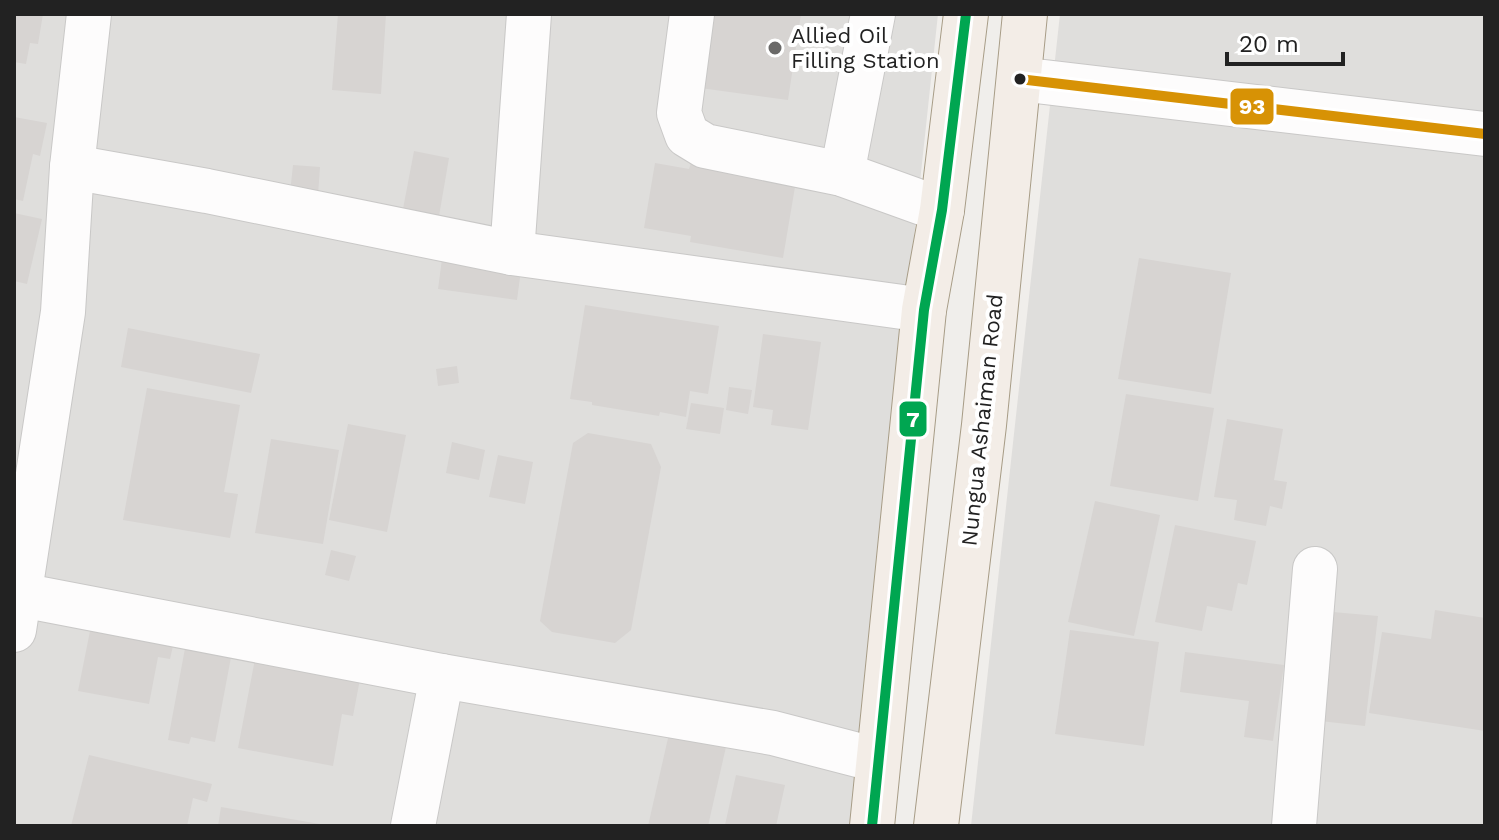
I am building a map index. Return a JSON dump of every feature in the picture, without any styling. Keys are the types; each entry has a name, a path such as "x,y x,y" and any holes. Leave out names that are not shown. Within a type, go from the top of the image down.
{"main road":[{"path":"872,826 924,310 942,210 966,14"},
{"name":"Nungua Ashaiman Road","path":"936,826 984,425 1025,14"}],"street":[{"path":"89,14 72,167 63,312 17,613 442,676 773,733 877,760"},
{"path":"512,253 529,14"},
{"path":"692,14 679,113 687,135 705,146 842,174 942,210"},
{"path":"842,174 873,14"},
{"path":"1019,79 1485,134"},
{"path":"72,167 512,253 924,310"},
{"path":"1294,826 1315,569"},
{"path":"413,826 442,676"}],"shaded area":[{"path":"14,14 938,14 851,826 14,826"},
{"path":"1060,14 1485,14 1485,826 971,826"}],"building":[{"path":"14,14 43,14 38,44 30,43 26,64 14,62"},
{"path":"338,14 386,14 381,94 332,90"},
{"path":"704,14 801,14 788,100 693,87"},
{"path":"14,117 47,123 40,156 33,154 23,201 14,199"},
{"path":"414,151 449,158 439,216 403,209"},
{"path":"655,163 689,169 691,163 796,181 783,258 690,242 691,236 644,228"},
{"path":"293,165 320,167 318,195 290,193"},
{"path":"14,213 42,219 27,284 14,281"},
{"path":"1139,258 1231,273 1211,394 1118,379"},
{"path":"442,259 521,270 517,300 438,289"},
{"path":"585,305 719,326 708,394 690,391 686,417 660,412 659,416 570,399"},
{"path":"128,328 260,354 251,393 121,367"},
{"path":"763,334 821,342 808,430 771,425 773,410 753,407"},
{"path":"457,366 459,383 438,386 436,369"},
{"path":"729,387 752,390 748,414 726,410"},
{"path":"147,388 240,405 224,492 238,494 230,538 123,520"},
{"path":"1126,394 1214,408 1198,501 1110,486"},
{"path":"691,403 724,408 720,434 686,429"},
{"path":"1227,419 1283,429 1274,480 1287,482 1282,509 1270,506 1266,526 1234,520 1237,500 1214,497"},
{"path":"348,424 406,435 387,532 329,520"},
{"path":"588,433 651,444 661,467 631,630 615,643 552,632 540,621 573,443"},
{"path":"271,439 339,450 323,544 255,533"},
{"path":"452,442 485,450 479,480 446,473"},
{"path":"498,455 533,462 525,504 489,497"},
{"path":"1095,501 1160,515 1134,636 1068,622"},
{"path":"1175,525 1256,541 1247,585 1238,583 1232,611 1207,606 1202,631 1155,622"},
{"path":"331,550 356,556 349,581 325,575"},
{"path":"1435,610 1485,618 1485,731 1369,713 1382,632 1431,639"},
{"path":"1333,612 1378,616 1365,726 1320,721"},
{"path":"92,621 175,637 170,659 158,657 149,704 78,691"},
{"path":"1070,630 1159,642 1144,746 1055,734"},
{"path":"186,643 232,652 215,742 191,737 189,744 168,740"},
{"path":"1185,652 1284,665 1273,741 1244,737 1249,701 1180,692"},
{"path":"255,659 360,679 353,716 342,714 333,766 238,748"},
{"path":"671,725 728,738 708,826 648,826"},
{"path":"89,755 212,784 207,802 193,798 187,826 71,826"},
{"path":"736,775 785,785 776,826 725,825"},
{"path":"221,807 320,824 320,826 218,826"}],"transit line":[{"name":"7","path":"872,826 924,310 942,210 966,14"},
{"name":"93","path":"1019,79 1485,134"}],"place":[{"name":"Allied Oil Filling Station","path":"775,48"}]}
